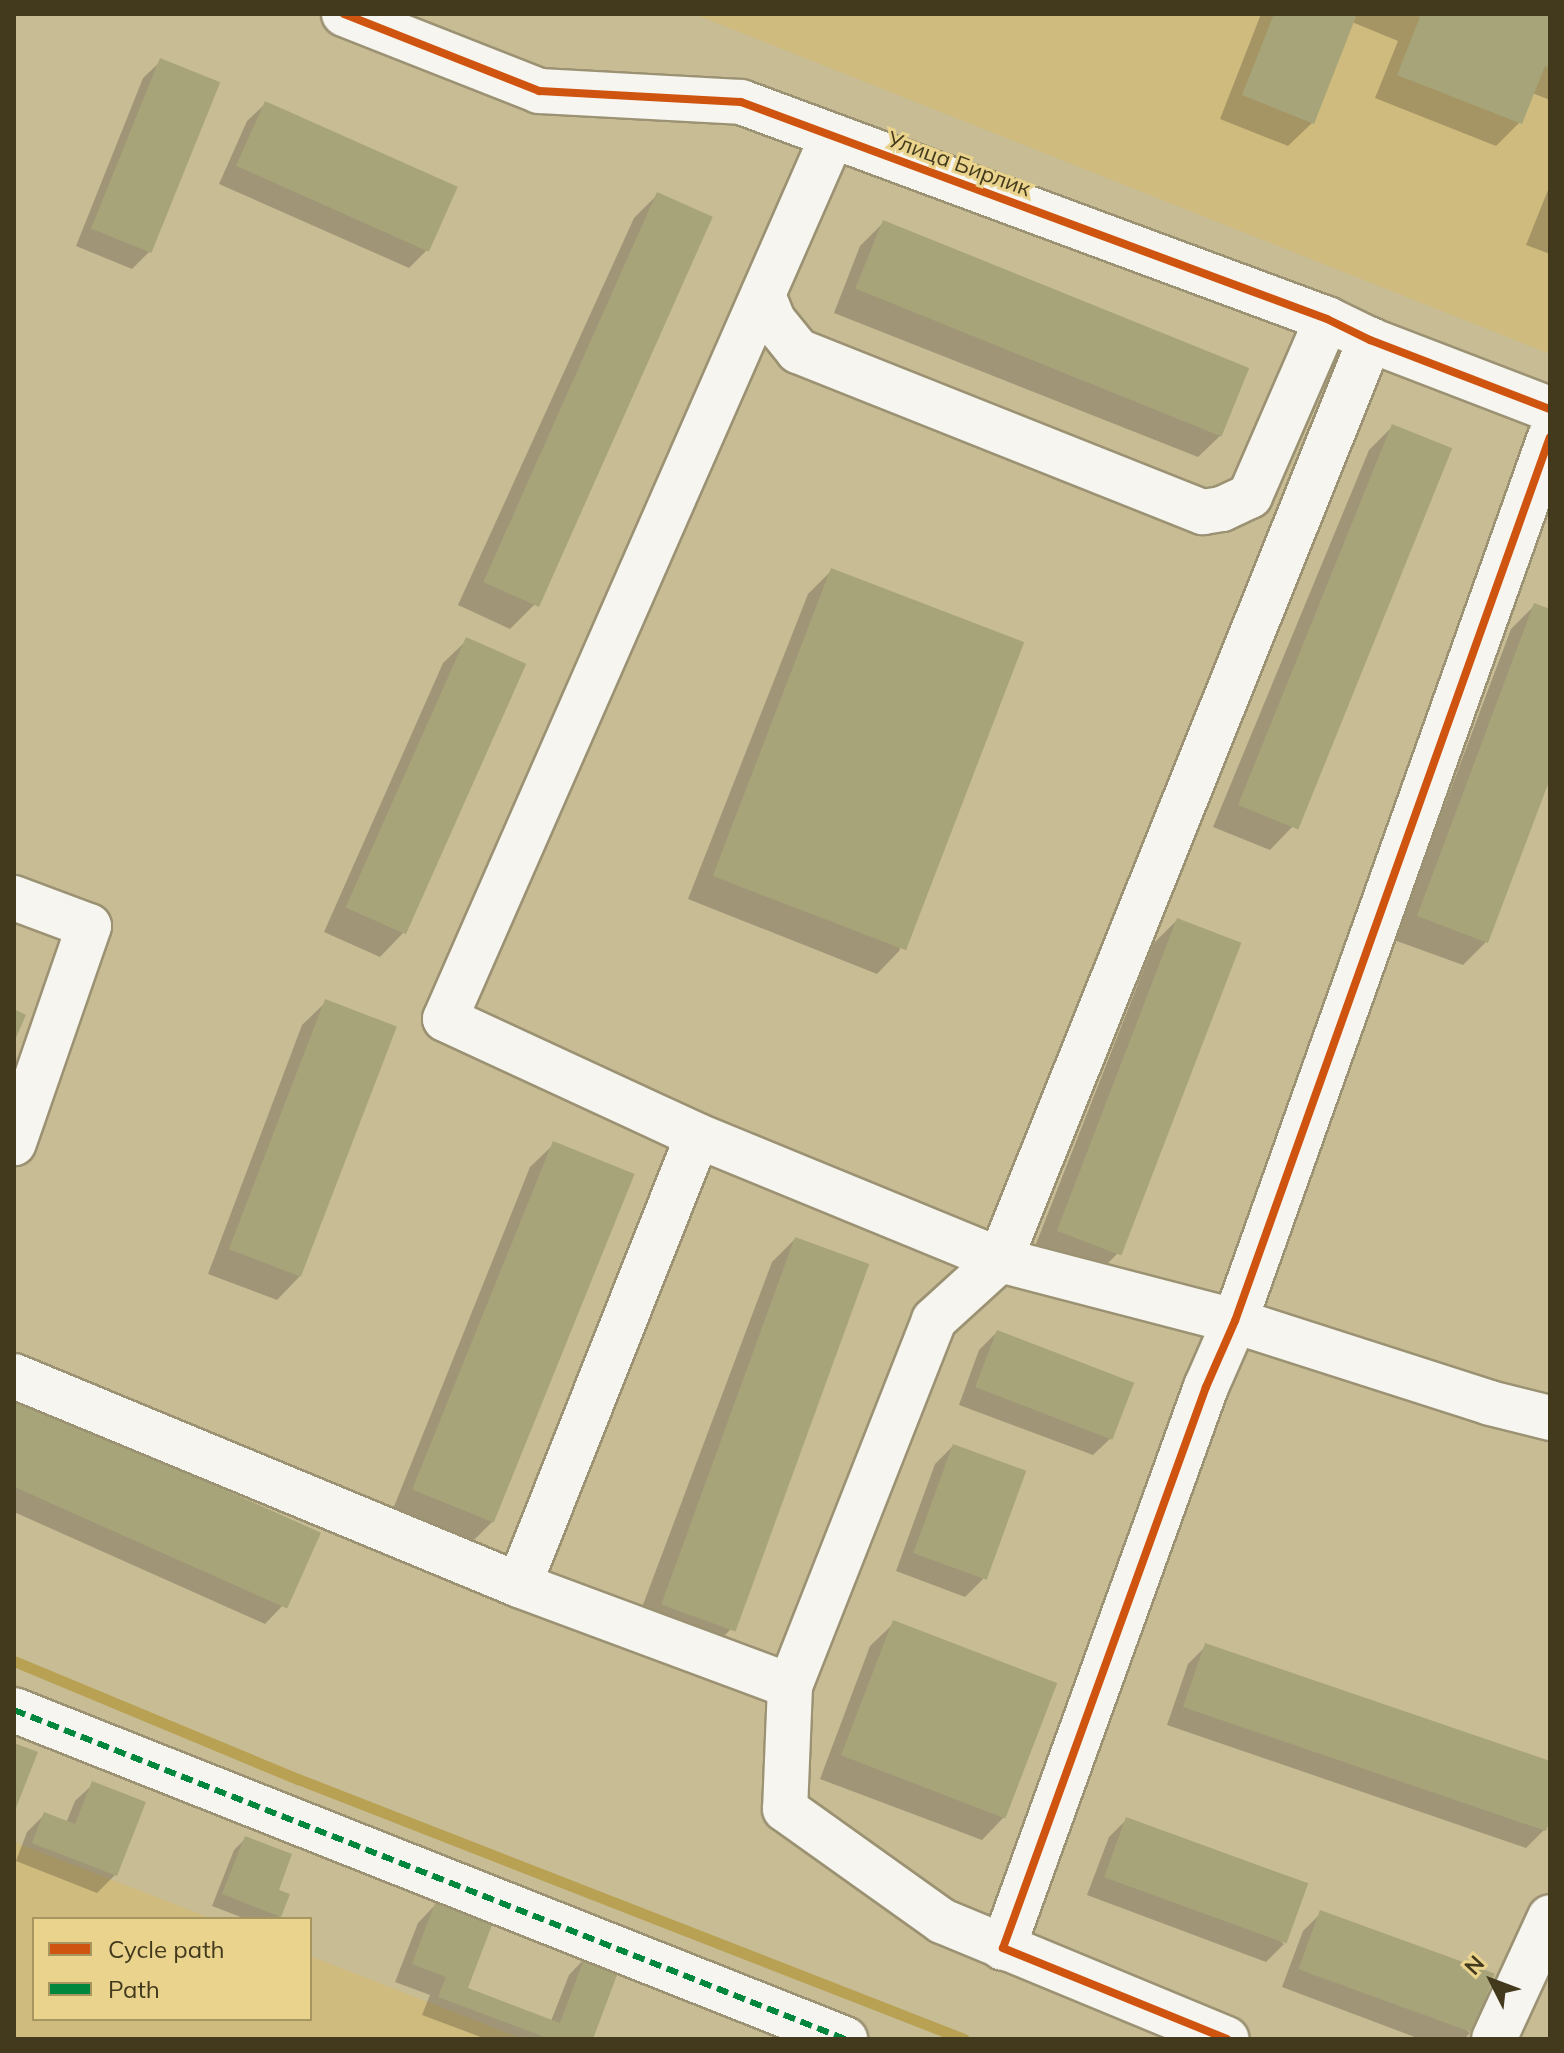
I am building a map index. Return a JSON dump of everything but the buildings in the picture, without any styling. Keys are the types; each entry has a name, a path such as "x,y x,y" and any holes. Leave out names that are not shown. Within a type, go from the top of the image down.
{"street":[{"name":"Улица Бирлик","path":"344,14 539,91 741,102 1327,319 1370,340 1550,409"},
{"path":"832,137 445,1019 698,1136 1000,1260 1235,1321 1490,1403 1550,1418"},
{"path":"763,295 773,320 798,351 1203,512 1222,509 1250,496 1327,319"},
{"path":"1227,2039 942,1921 785,1809 790,1686 934,1320 1000,1260 1370,340"},
{"path":"1003,1948 1206,1387 1235,1321 1550,437"},
{"path":"14,898 89,926 14,1143"},
{"path":"519,1585 698,1136"},
{"path":"14,1376 519,1585 790,1686"},
{"path":"14,1710 845,2039"},
{"path":"1494,2039 1550,1917"}],"shaded area":[{"path":"694,14 1550,14 1550,354"},
{"path":"14,1842 208,1917 32,1917 32,2021 312,2021 312,1957 523,2039 14,2039"}],"waterway":[{"path":"14,1661 298,1779 964,2039"}],"marked path":[{"path":"14,1710 845,2039"}],"cycle path":[{"path":"344,14 539,91 741,102 1327,319 1370,340 1550,409"},
{"path":"1227,2039 1003,1948 1206,1387 1235,1321 1550,437"}]}
